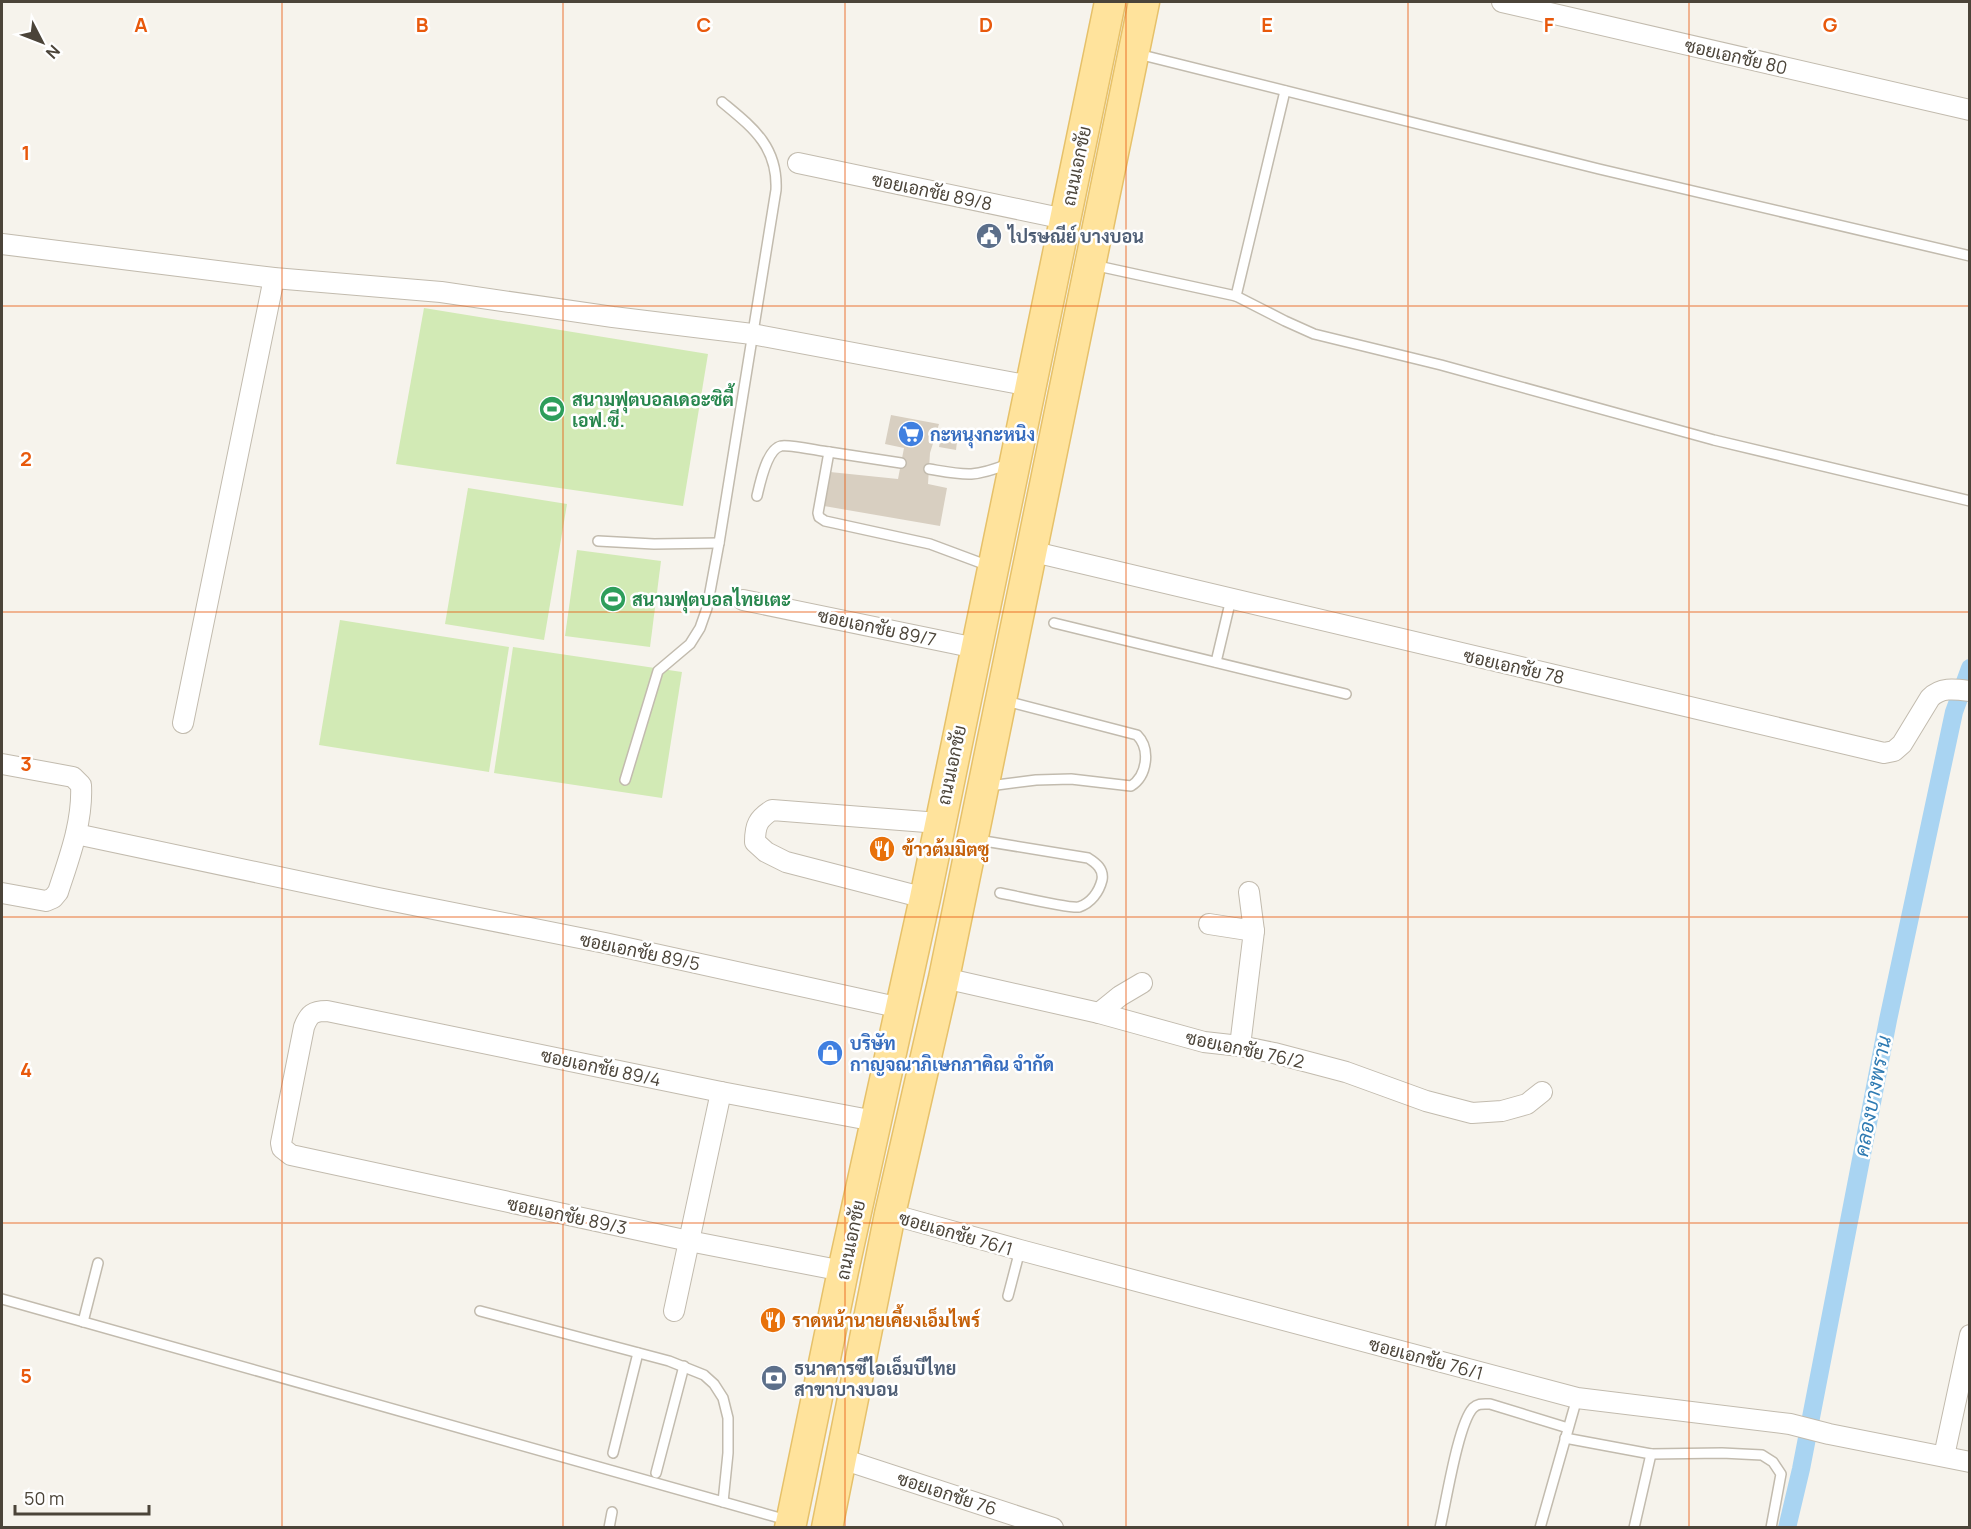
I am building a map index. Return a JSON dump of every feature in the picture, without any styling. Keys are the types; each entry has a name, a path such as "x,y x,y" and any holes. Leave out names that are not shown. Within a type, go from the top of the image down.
{"main road":[{"name":"ถนนเอกชัย","path":"791,1525 875,1121 925,898 1110,2"},
{"name":"ถนนเอกชัย","path":"827,1527 890,1214 944,978 1097,221 1144,2"},
{"path":"1065,219 1081,228 1097,221"},
{"path":"1055,268 1062,261 1072,258 1088,267"}],"street":[{"name":"ซอยเอกชัย 80","path":"1502,2 1970,110"},
{"name":"ซอยเอกชัย 89/8","path":"798,163 1065,219"},
{"path":"2,245 274,278 441,292 752,334 1031,386"},
{"path":"183,723 274,278"},
{"name":"ซอยเอกชัย 78","path":"1030,551 1884,753 1894,751 1902,744 1936,692 1962,690"},
{"name":"ซอยเอกชัย 89/7","path":"743,600 976,648"},
{"path":"2,764 73,777 81,785 76,834 58,892 46,901 2,893"},
{"path":"925,898 786,862 766,852 755,842 755,827 760,818 772,810 939,823"},
{"name":"ซอยเอกชัย 89/5","path":"76,834 605,943 901,1008"},
{"path":"1240,1046 1254,932 1249,892"},
{"path":"1209,924 1254,932"},
{"name":"ซอยเอกชัย 76/2","path":"944,978 1099,1013 1204,1042 1240,1046 1346,1072 1426,1101 1472,1113 1502,1111 1527,1104 1542,1092"},
{"path":"1099,1013 1120,996 1142,983"},
{"name":"ซอยเอกชัย 89/4","path":"291,1155 282,1148 281,1143 304,1027 307,1018 313,1012 327,1011 721,1092 875,1121"},
{"path":"674,1311 721,1092"},
{"name":"ซอยเอกชัย 89/3","path":"291,1155 689,1241 843,1271"},
{"name":"ซอยเอกชัย 76/1","path":"890,1214 1577,1398 1790,1424 1828,1434 1970,1462"},
{"path":"1944,1456 1970,1335"},
{"name":"ซอยเอกชัย 76","path":"842,1459 1053,1527"}],"lane":[{"path":"1133,52 1611,172 1970,256"},
{"path":"1236,296 1285,90"},
{"path":"625,780 658,671 690,644 700,628 707,608 776,190 777,172 771,154 753,128 722,102"},
{"path":"1088,267 1236,296 1314,334 1441,365 1714,440 1970,501"},
{"path":"757,496 768,458 774,450 782,446 901,464"},
{"path":"829,452 818,513 822,520 930,544 994,568"},
{"path":"929,469 969,476 1016,461"},
{"path":"598,541 654,544 719,543"},
{"path":"1216,662 1232,599"},
{"path":"1054,623 1346,694"},
{"path":"983,787 1036,780 1071,779 1131,786 1138,781 1147,751 1144,741 1137,735 1001,699"},
{"path":"972,839 1088,858 1098,865 1103,876 1099,890 1090,901 1076,908 1000,893"},
{"path":"1008,1296 1020,1250"},
{"path":"83,1322 98,1263"},
{"path":"2,1299 723,1502 791,1525"},
{"path":"480,1311 684,1366 704,1375 714,1384 723,1398 728,1418 728,1453 723,1502"},
{"path":"613,1453 638,1353"},
{"path":"656,1473 684,1366"},
{"path":"1540,1527 1577,1398"},
{"path":"1440,1527 1462,1430 1472,1409 1479,1403 1490,1404 1568,1428"},
{"path":"1565,1438 1651,1454 1762,1455 1773,1462 1781,1474 1771,1527"},
{"path":"1634,1527 1651,1454"},
{"path":"609,1527 612,1512"}],"green space":[{"name":"สนามฟุตบอลเดอะซิตี้ เอฟ.ซี.","path":"424,308 708,354 683,506 396,464"},
{"path":"468,488 567,504 544,640 445,624"},
{"name":"สนามฟุตบอลไทยเตะ","path":"577,550 661,561 650,647 565,636"},
{"path":"340,620 509,647 489,772 319,745"},
{"path":"513,647 682,672 662,798 494,773"}],"building":[{"path":"891,415 939,424 930,453 928,484 947,488 940,526 824,506 830,472 898,479 904,448 885,444"},
{"path":"942,431 958,434 956,450 939,447"}],"waterway":[{"name":"คลองบางพราน","path":"1787,1528 1801,1469 1888,1020 1954,712 1970,668"}],"place":[{"name":"ไปรษณีย์ บางบอน","path":"989,236"},
{"name":"สนามฟุตบอลเดอะซิตี้ เอฟ.ซี.","path":"552,409"},
{"name":"กะหนุงกะหนิง","path":"911,434"},
{"name":"สนามฟุตบอลไทยเตะ","path":"613,599"},
{"name":"ข้าวต้มมิตซู","path":"882,849"},
{"name":"บริษัท กาญจณาภิเษกภาคิณ จำกัด","path":"830,1053"},
{"name":"ราดหน้านายเคี้ยงเอ็มไพร์","path":"773,1320"},
{"name":"ธนาคารซีไอเอ็มบีไทย สาขาบางบอน","path":"774,1378"}]}
